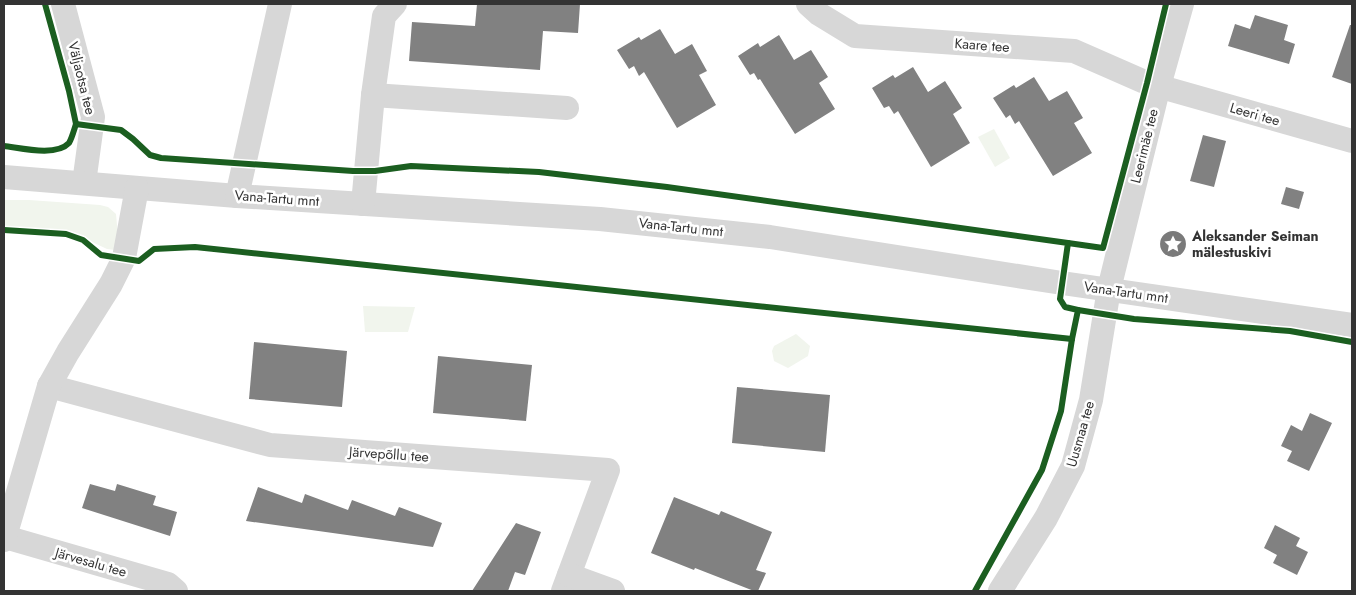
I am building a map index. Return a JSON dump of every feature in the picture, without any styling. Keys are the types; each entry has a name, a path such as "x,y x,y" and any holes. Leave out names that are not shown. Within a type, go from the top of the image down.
{"street":[{"name":"Väljaotsa tee","path":"63,4 93,117 84,184"},
{"path":"237,196 280,4"},
{"path":"363,204 373,95 384,16 395,4"},
{"name":"Kaare tee","path":"808,4 819,14 855,36 1074,51 1147,84 1159,86"},
{"name":"Leerimäe tee","path":"1109,289 1159,86 1182,4"},
{"name":"Leeri tee","path":"1159,86 1352,141"},
{"path":"373,95 567,108"},
{"name":"Vana-Tartu mnt","path":"4,177 237,196 600,219 770,237 1352,324"},
{"path":"4,191 84,184"},
{"path":"4,539 49,386 111,284 124,258 137,188"},
{"name":"Uusmaa tee","path":"1000,591 1046,518 1073,466 1091,400 1109,289"},
{"name":"Järvepõllu tee","path":"49,386 270,445 608,470 566,583"},
{"name":"Järvesalu tee","path":"4,539 168,584 176,591"},
{"path":"566,583 613,591"}],"shaded area":[{"path":"994,129 1010,158 995,167 978,137"},
{"path":"4,200 29,200 108,207 116,214 118,237 115,250 107,249 73,233 4,226"},
{"path":"363,306 415,307 408,332 365,332"},
{"path":"796,334 810,346 808,356 788,368 774,361 772,351 774,346"}],"building":[{"path":"477,4 580,4 578,33 543,31 540,70 409,61 412,22 475,26"},
{"path":"1255,15 1288,25 1284,40 1295,44 1289,64 1228,46 1235,24 1250,29"},
{"path":"1350,25 1352,25 1352,84 1332,77"},
{"path":"660,29 675,54 692,44 707,71 699,75 716,105 677,128 644,72 639,76 634,66 629,69 617,50 639,37 641,40"},
{"path":"779,35 794,60 811,50 828,77 819,83 835,109 795,134 760,79 758,80 754,73 750,75 738,56 758,43 760,47"},
{"path":"913,67 928,92 945,81 962,108 953,114 970,143 931,167 898,111 894,114 889,106 884,108 872,88 893,75 895,78"},
{"path":"1034,77 1049,101 1067,91 1083,118 1074,123 1092,153 1053,176 1019,121 1015,124 1010,115 1006,118 993,98 1014,85 1016,88"},
{"path":"1203,135 1226,141 1214,187 1190,181"},
{"path":"1286,187 1304,192 1299,209 1281,204"},
{"path":"254,342 347,351 342,407 249,399"},
{"path":"438,356 532,365 526,421 433,413"},
{"path":"737,387 830,395 825,452 732,443"},
{"path":"1310,413 1332,423 1309,471 1287,461 1292,451 1281,446 1291,425 1302,431"},
{"path":"90,484 115,491 117,484 156,496 153,505 177,512 170,536 82,508"},
{"path":"258,487 302,503 305,494 348,510 352,500 395,516 399,507 442,523 433,547 246,521"},
{"path":"674,497 719,515 721,511 772,532 756,570 766,573 758,591 695,568 694,570 651,553"},
{"path":"516,523 541,532 525,575 515,572 508,591 472,591"},
{"path":"1275,525 1300,538 1296,546 1308,552 1297,575 1273,563 1277,555 1264,548"}],"cycle path":[{"path":"45,4 76,124"},
{"path":"1068,243 1103,248 1166,4"},
{"path":"4,146 47,151 56,150 69,143 76,124 121,130 150,155 161,158 353,171 375,171 411,166 539,172 667,187 1068,243 1060,299 1065,307 1078,310 1061,411 1042,470 975,591"},
{"path":"4,230 66,234 83,240 101,255 139,261 154,249 195,247 1072,339"},
{"path":"1078,310 1134,319 1290,331 1352,342"}],"place":[{"name":"Aleksander Seiman mälestuskivi","path":"1173,244"}]}
